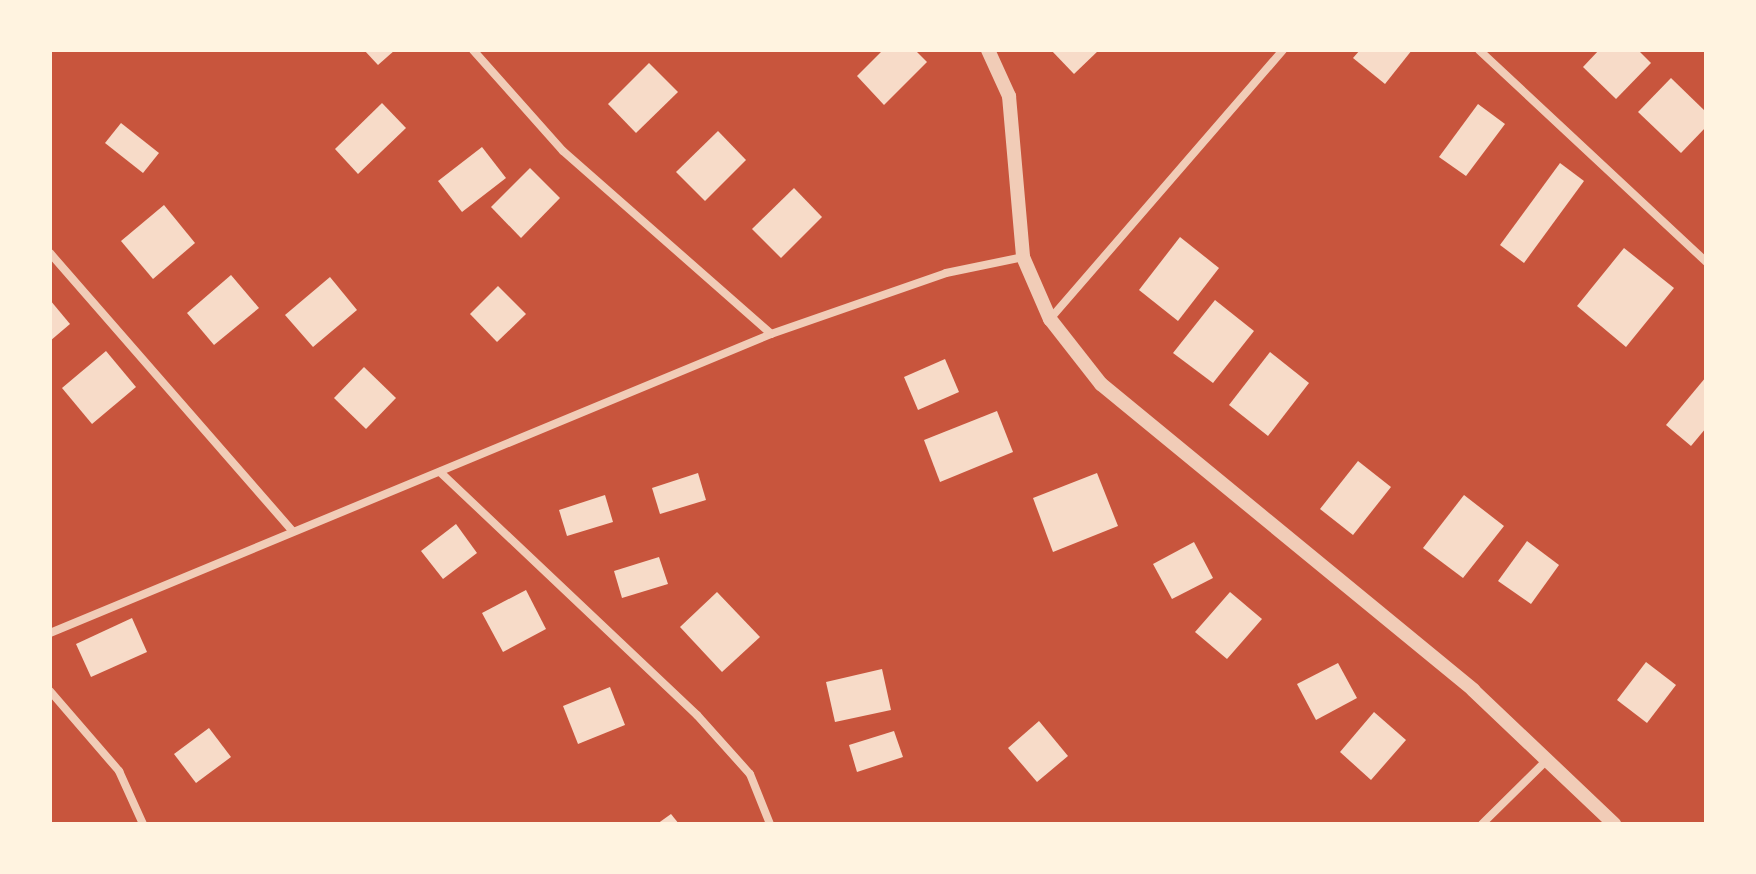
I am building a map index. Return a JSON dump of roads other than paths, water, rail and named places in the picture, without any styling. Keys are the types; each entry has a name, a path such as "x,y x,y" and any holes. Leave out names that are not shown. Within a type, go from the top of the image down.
{"street":[{"path":"473,50 563,151 771,334"},
{"path":"988,50 1009,96 1023,257 1050,319 1101,384 1473,690 1614,824"},
{"path":"1050,319 1283,50"},
{"path":"1479,50 1706,262"},
{"path":"50,253 292,530"},
{"path":"50,633 292,530 771,334 946,273 1023,257"},
{"path":"440,472 697,715 750,774 770,824"},
{"path":"50,691 119,771 143,824"},
{"path":"1482,824 1547,760"}]}
